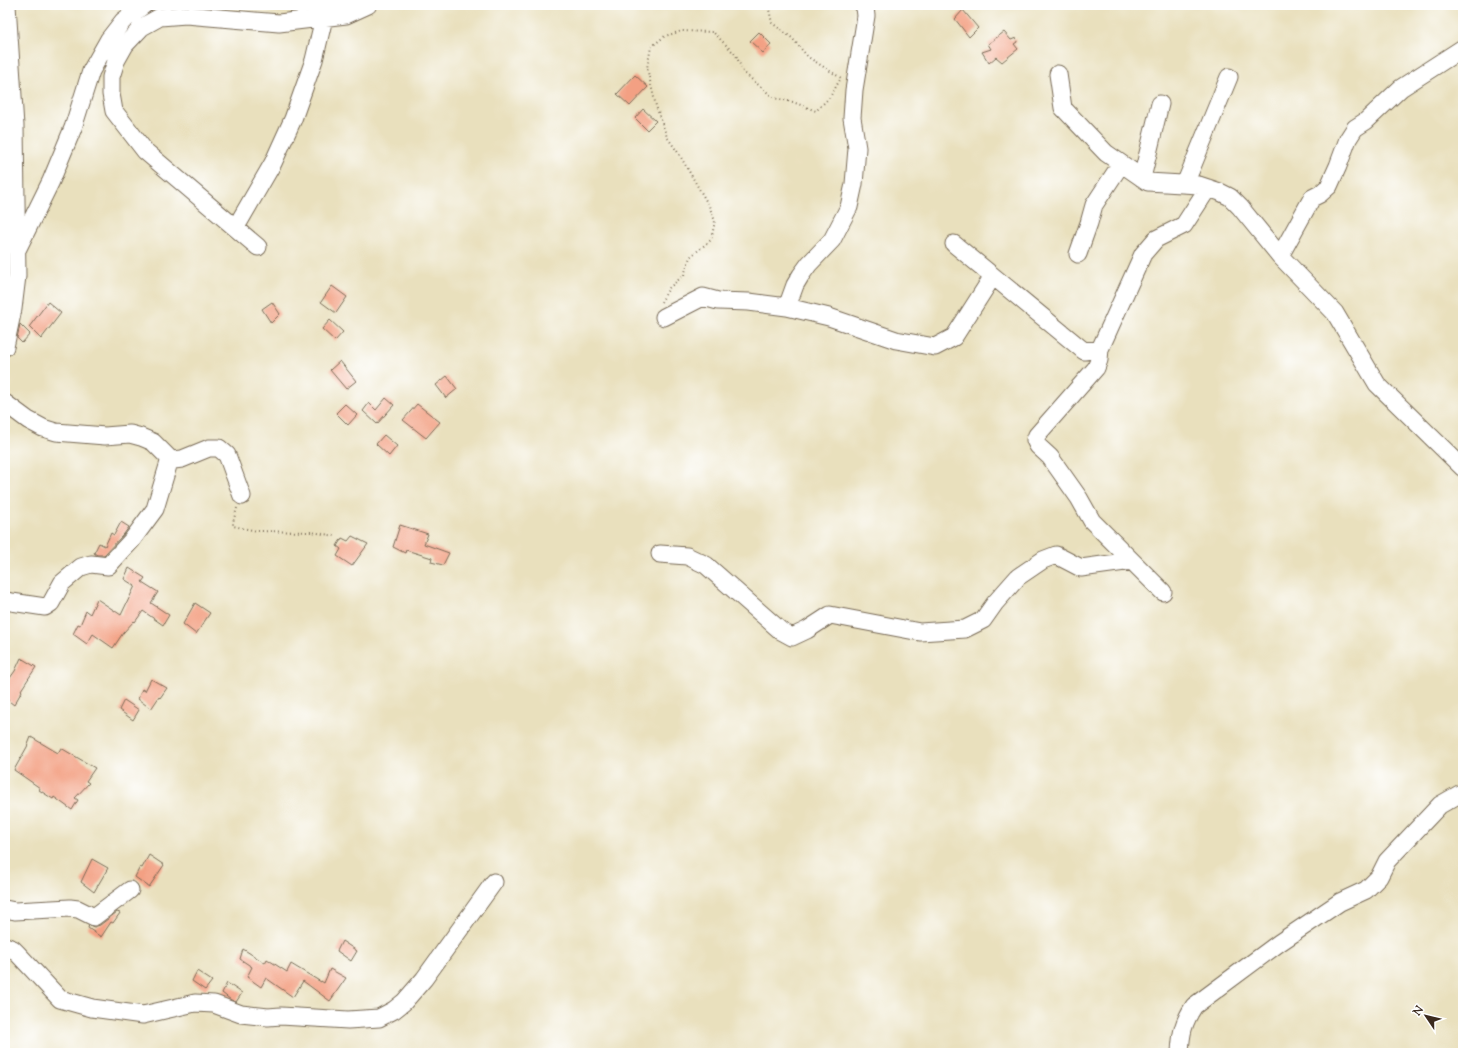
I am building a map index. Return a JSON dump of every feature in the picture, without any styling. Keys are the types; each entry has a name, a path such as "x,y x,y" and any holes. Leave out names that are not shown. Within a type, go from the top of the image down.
{"street":[{"path":"5,347 13,309 17,276 15,126 7,5"},
{"path":"17,250 51,182 73,128 91,71 109,39 123,21 144,5"},
{"path":"258,247 145,151 114,111 111,94 111,77 116,61 125,45 142,27 160,17 186,16 279,23 346,15 368,5"},
{"path":"787,307 795,285 801,275 809,264 832,240 849,207 854,184 857,148 852,118 854,90 866,16 865,7 863,5"},
{"path":"236,227 273,163 293,119 314,60 324,18"},
{"path":"1280,256 1312,198 1320,194 1329,186 1348,139 1355,128 1366,121 1401,88 1463,48"},
{"path":"1058,74 1063,108 1106,153 1148,182 1199,185 1220,192 1240,206 1280,256 1335,313 1377,384 1463,468"},
{"path":"1185,184 1229,76"},
{"path":"1142,178 1160,104"},
{"path":"1078,254 1094,205 1122,164"},
{"path":"1163,592 1092,521 1079,498 1050,457 1038,446 1035,440 1096,368 1099,360 1100,349 1143,254 1156,239 1184,225 1208,188"},
{"path":"954,244 1084,351 1100,349"},
{"path":"664,317 703,297 718,301 749,302 787,307 829,317 896,340 935,347 954,337 993,276"},
{"path":"5,403 28,420 43,428 56,432 105,436 130,434 141,436 153,442 174,460 182,459 209,448 219,448 227,455 242,496"},
{"path":"5,601 45,607 51,603 62,583 81,567 90,564 109,565 132,540 155,509 170,458"},
{"path":"660,554 687,556 706,565 781,631 792,636 806,630 830,615 920,632 965,629 983,620 995,602 1018,577 1043,560 1056,555 1081,568 1132,561"},
{"path":"1180,1053 1181,1031 1186,1018 1194,1006 1280,943 1334,906 1366,890 1379,877 1387,861 1440,805 1463,792"},
{"path":"5,946 13,949 60,999 92,1008 143,1015 195,1003 214,1004 241,1014 268,1017 288,1016 348,1020 380,1018 404,1002 424,979 494,882"},
{"path":"5,908 15,911 70,908 78,909 94,917 130,890"}],"path":[{"path":"664,317 659,306 669,288 684,274 690,257 711,240 715,221 709,206 679,154 667,137 656,106 647,68 651,47 665,36 682,31 713,32 736,55 743,72 774,98 816,111 830,97 841,78 808,57 792,38 772,23 768,5"},
{"path":"242,496 233,526 257,531 311,532 336,536"}],"building":[{"path":"963,10 978,28 969,37 955,19"},
{"path":"759,32 771,44 763,53 750,41"},
{"path":"1004,32 1011,40 1016,38 1017,42 1014,44 1018,49 1002,62 996,57 989,63 982,52 991,49 988,44"},
{"path":"635,75 648,87 630,106 617,94"},
{"path":"643,109 656,121 647,130 635,118"},
{"path":"332,286 347,297 336,313 321,302"},
{"path":"48,302 61,313 41,339 29,327"},
{"path":"272,302 280,314 271,323 262,309"},
{"path":"330,320 343,332 335,341 322,329"},
{"path":"20,324 30,334 22,343 17,338"},
{"path":"340,361 356,381 346,389 330,370"},
{"path":"447,376 457,389 446,398 436,385"},
{"path":"386,398 394,405 377,424 363,411 369,403 376,410"},
{"path":"345,404 357,415 348,425 336,413"},
{"path":"417,404 440,422 426,438 403,420"},
{"path":"384,435 397,446 389,456 376,444"},
{"path":"121,522 129,527 124,534 104,555 97,555 94,553 99,543 105,546 111,533 114,535"},
{"path":"400,525 428,534 424,544 449,553 443,565 431,562 432,558 406,550 405,553 393,547"},
{"path":"352,536 368,544 352,566 337,556 341,549 337,546 342,538 348,541"},
{"path":"129,568 145,578 142,582 158,592 151,603 169,615 163,625 143,611 135,622 134,621 123,633 113,648 93,634 87,644 73,634 78,624 80,625 86,611 90,614 97,599 121,615 135,586 124,579"},
{"path":"195,603 210,613 196,634 183,624"},
{"path":"21,658 36,667 21,690 22,691 14,705 5,698 5,685 15,671"},
{"path":"151,679 167,688 151,709 138,699 142,689 145,691"},
{"path":"124,700 139,710 133,720 119,710"},
{"path":"31,737 58,753 61,748 95,768 86,781 89,783 75,798 78,800 72,810 54,797 53,799 39,790 40,788 14,770"},
{"path":"149,855 164,865 149,887 135,877"},
{"path":"92,859 108,868 94,892 81,882"},
{"path":"117,912 120,913 113,923 111,922 101,937 88,928 89,925 94,927 100,925"},
{"path":"342,941 357,951 351,961 337,951"},
{"path":"243,949 265,963 267,959 287,972 291,964 324,983 330,969 346,978 330,1001 303,981 293,997 266,978 261,987 247,977 252,967 240,959"},
{"path":"197,971 212,981 205,990 192,981"},
{"path":"227,983 242,993 236,1002 222,993"}]}
